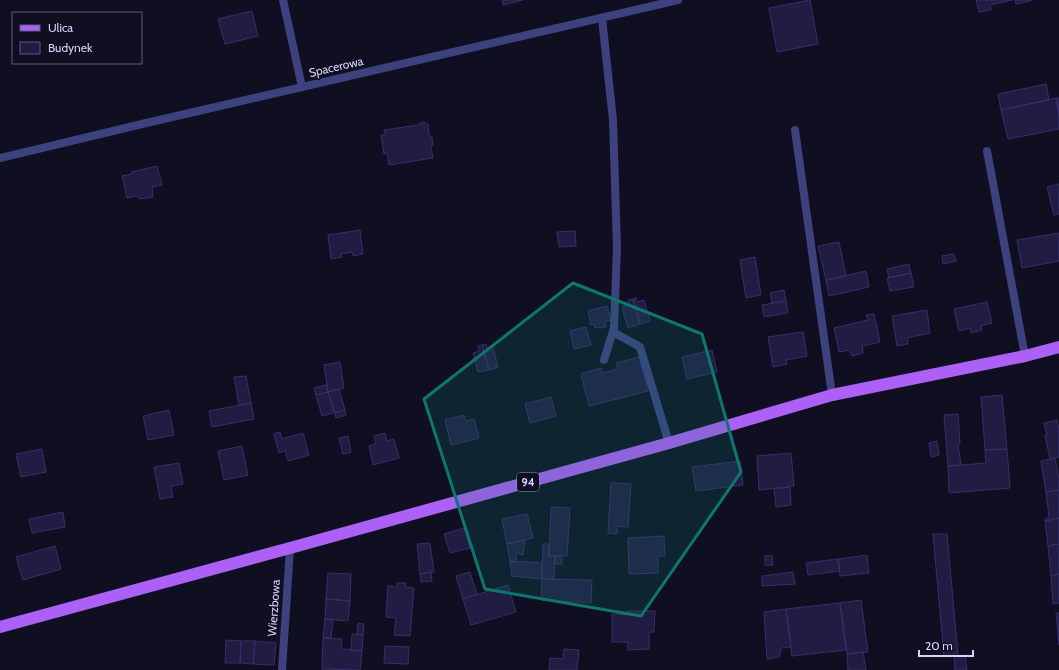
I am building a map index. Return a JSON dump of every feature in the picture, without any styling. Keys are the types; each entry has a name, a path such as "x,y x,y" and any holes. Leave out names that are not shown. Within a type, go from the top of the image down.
{"main road":[{"name":"94","path":"0,627 290,548 832,395 1025,356 1059,347"}],"street":[{"path":"283,0 302,87"},
{"name":"Spacerowa","path":"0,158 678,0"},
{"path":"602,18 612,120 617,248 616,296 613,332 604,360"},
{"path":"795,130 832,395"},
{"path":"987,151 1025,356"},
{"path":"613,332 640,347 669,442"},
{"name":"Wierzbowa","path":"282,670 290,548"}],"highlighted area":[{"path":"573,283 702,334 741,472 641,616 485,589 424,399"}],"building":[{"path":"502,0 523,0 503,5"},
{"path":"810,0 818,44 777,52 769,8"},
{"path":"976,0 1012,0 990,5 991,10 979,12"},
{"path":"1015,0 1031,0 1031,1 1016,4"},
{"path":"252,11 258,36 225,44 218,19"},
{"path":"1046,84 1049,100 1001,110 998,94"},
{"path":"1056,98 1059,98 1059,116"},
{"path":"1056,98 1059,116 1059,129 1008,139 1001,110"},
{"path":"424,122 428,124 429,135 432,137 433,145 431,147 433,158 389,165 387,153 384,154 381,135 385,134 384,130 418,125"},
{"path":"157,166 162,185 152,187 153,197 140,199 137,196 127,198 122,176"},
{"path":"1059,184 1059,214 1054,215 1047,187"},
{"path":"360,230 363,254 353,256 352,252 341,254 342,257 331,259 328,235"},
{"path":"575,231 576,246 559,247 557,232"},
{"path":"1059,233 1059,261 1022,268 1017,240"},
{"path":"839,242 846,276 826,280 818,246"},
{"path":"954,254 956,261 943,264 942,256"},
{"path":"755,257 761,295 746,298 740,260"},
{"path":"909,264 911,273 889,278 887,269"},
{"path":"866,271 869,287 829,296 826,280"},
{"path":"911,273 914,287 890,291 887,278"},
{"path":"784,290 786,301 772,303 770,293"},
{"path":"636,298 637,302 644,300 650,321 640,324 633,299"},
{"path":"633,299 640,324 628,328 622,307 629,305 628,300"},
{"path":"786,301 788,313 764,317 762,305"},
{"path":"987,302 992,323 981,326 982,330 971,333 970,328 959,331 954,309"},
{"path":"607,306 611,320 605,321 606,327 595,328 594,324 591,325 588,311"},
{"path":"927,310 930,333 907,338 908,344 897,346 892,316"},
{"path":"874,314 880,342 862,346 863,353 852,356 850,350 839,352 834,328 868,320 866,315"},
{"path":"586,327 591,345 574,349 570,331"},
{"path":"803,332 807,356 786,360 787,364 773,367 768,337"},
{"path":"486,344 487,348 493,347 498,367 489,370 482,345"},
{"path":"482,345 489,370 478,372 473,353 479,351 478,346"},
{"path":"712,350 717,372 687,379 682,357"},
{"path":"639,357 648,391 589,406 581,374 601,368 602,373 618,369 616,363"},
{"path":"340,362 344,388 328,392 324,365"},
{"path":"246,376 251,403 239,405 234,377"},
{"path":"326,385 328,392 316,395 314,388"},
{"path":"339,389 345,410 335,413 328,392"},
{"path":"328,392 334,413 322,416 316,395"},
{"path":"1002,395 1007,449 985,450 981,397"},
{"path":"551,397 556,416 530,423 525,404"},
{"path":"251,403 254,419 212,427 209,411"},
{"path":"169,410 174,435 148,440 143,416"},
{"path":"345,410 346,415 336,418 335,413"},
{"path":"958,414 960,444 958,444 961,465 948,466 944,415"},
{"path":"464,415 466,421 474,419 479,438 451,445 445,420"},
{"path":"1057,420 1059,430 1059,457 1050,459 1044,423"},
{"path":"280,432 282,439 303,433 309,455 288,461 285,451 279,453 274,434"},
{"path":"385,433 387,441 394,439 399,458 373,465 369,446 376,444 374,436"},
{"path":"348,436 351,452 343,454 339,438"},
{"path":"937,441 939,455 931,457 929,443"},
{"path":"242,446 248,475 224,480 218,451"},
{"path":"42,449 46,472 21,477 16,454"},
{"path":"1007,449 1010,488 949,493 948,466 986,463 985,450"},
{"path":"791,453 794,486 759,490 757,456"},
{"path":"1055,458 1059,479 1059,490 1046,492 1041,461"},
{"path":"740,461 743,485 696,491 692,467"},
{"path":"179,463 183,484 171,486 173,497 160,499 154,467"},
{"path":"611,483 631,484 628,527 617,526 617,534 608,533"},
{"path":"790,487 791,505 776,507 774,489"},
{"path":"1059,490 1059,518 1045,521 1045,519 1049,517 1046,492"},
{"path":"551,507 570,508 567,556 549,556"},
{"path":"63,512 65,527 32,533 29,519"},
{"path":"527,514 533,538 507,544 502,519"},
{"path":"1059,518 1059,544 1048,546 1045,521"},
{"path":"464,528 470,548 450,553 444,534"},
{"path":"933,534 947,534 958,655 944,657"},
{"path":"664,536 665,556 658,556 658,573 629,574 628,538"},
{"path":"525,540 523,555 517,553 516,562 510,561 507,544"},
{"path":"430,543 434,572 420,574 417,544"},
{"path":"543,544 549,544 549,556 555,556 554,579 542,579"},
{"path":"1059,544 1059,574 1051,576 1048,546"},
{"path":"55,546 61,569 23,580 16,557"},
{"path":"772,555 773,565 765,565 765,556"},
{"path":"867,555 869,573 840,576 838,559"},
{"path":"555,556 562,556 562,564 555,564"},
{"path":"838,559 840,571 808,575 806,563"},
{"path":"510,561 542,563 542,579 512,576"},
{"path":"431,572 432,581 421,582 420,574"},
{"path":"470,572 477,594 463,599 456,576"},
{"path":"793,572 795,584 762,586 762,576"},
{"path":"328,573 351,574 350,601 326,599"},
{"path":"1059,574 1059,603 1053,604 1051,576"},
{"path":"542,579 592,580 591,603 541,600"},
{"path":"397,583 406,583 405,587 414,588 410,636 394,635 396,618 386,617 388,586 397,587"},
{"path":"508,585 516,612 471,625 463,599"},
{"path":"326,599 350,601 348,621 325,619"},
{"path":"861,600 868,652 847,654 840,603"},
{"path":"840,603 846,650 792,656 786,609"},
{"path":"786,609 791,647 781,648 779,657 767,659 764,612"},
{"path":"627,611 655,611 654,632 649,632 649,649 628,650 628,642 612,642 612,614 627,615"},
{"path":"1056,613 1059,613 1059,645"},
{"path":"325,619 333,620 331,638 323,638"},
{"path":"358,623 364,624 363,635 357,634"},
{"path":"352,634 363,635 362,651 351,650"},
{"path":"323,638 342,639 341,649 362,651 360,670 322,669"},
{"path":"226,640 241,641 240,663 225,663"},
{"path":"241,641 255,641 253,664 240,663"},
{"path":"255,641 276,643 274,665 253,664"},
{"path":"385,646 409,647 408,664 384,663"},
{"path":"564,649 579,650 577,670 549,670 550,658 563,659"},
{"path":"863,652 866,670 848,670 847,654"},
{"path":"965,655 967,670 955,670 954,656"}]}
